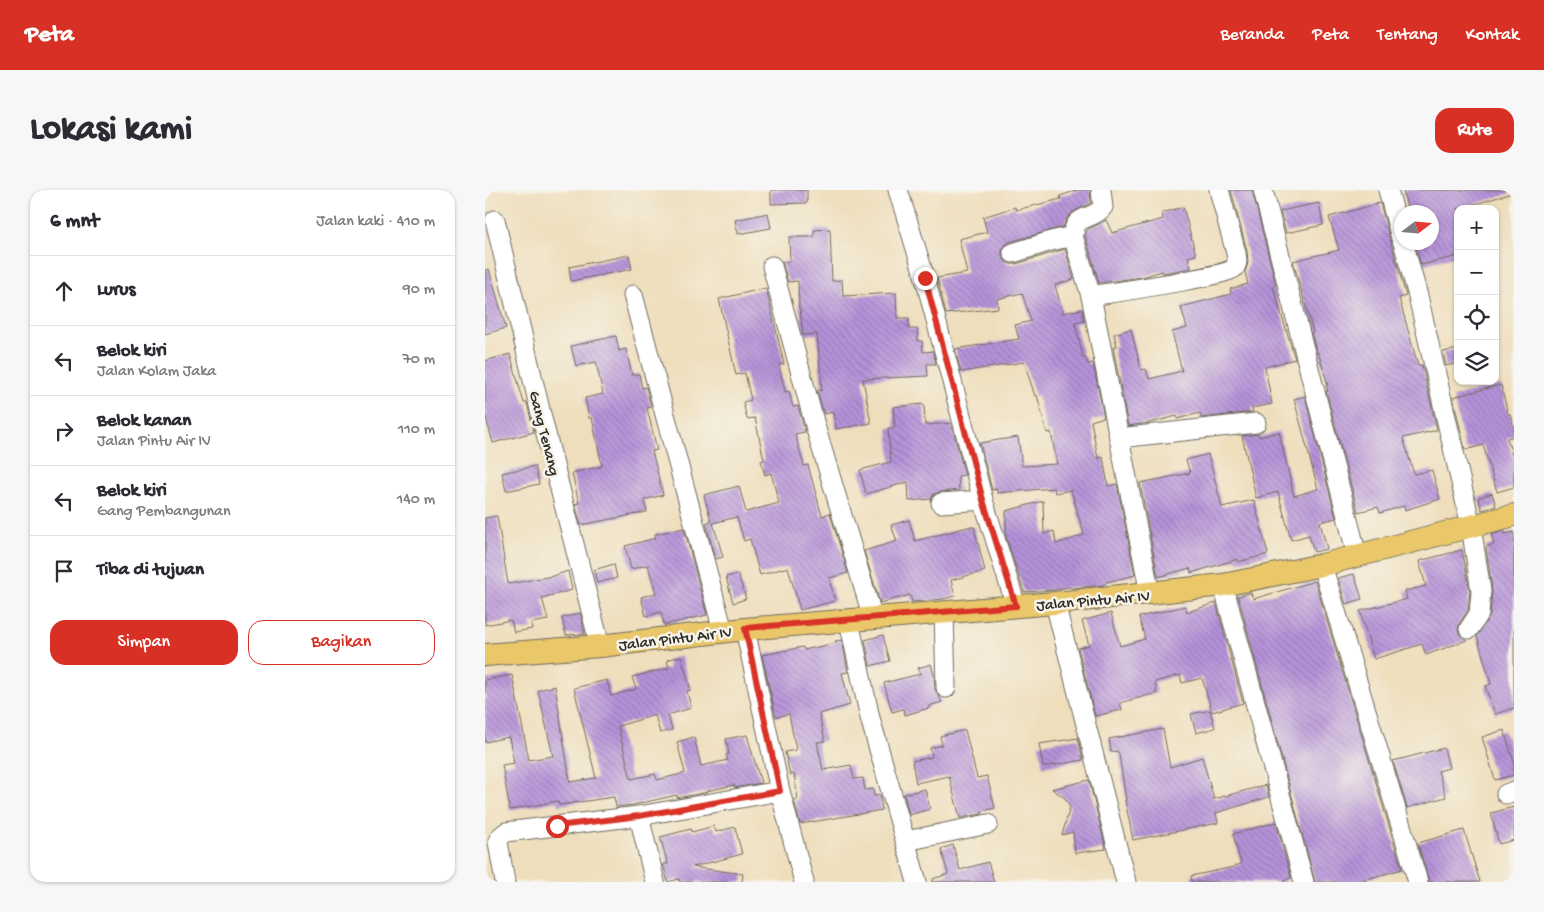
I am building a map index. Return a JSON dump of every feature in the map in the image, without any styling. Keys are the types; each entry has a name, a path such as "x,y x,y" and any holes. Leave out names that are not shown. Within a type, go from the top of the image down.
{"main road":[{"name":"Jalan Pintu Air IV","path":"485,655 600,646 745,628 849,621 1150,594 1223,584 1322,565 1514,515"}],"street":[{"path":"898,190 925,278 983,500 1016,606"},
{"path":"1101,190 1103,207 1100,211 1077,222 1073,229 1073,236 1091,296 1150,594"},
{"path":"1091,296 1199,278 1229,272 1235,268 1237,261 1236,253 1219,190"},
{"path":"1263,190 1357,555"},
{"path":"1388,190 1394,212"},
{"name":"Gang Tenang","path":"495,220 542,418 600,646"},
{"path":"1013,253 1073,236"},
{"path":"1405,250 1418,296 1471,526 1481,591 1479,614 1469,629"},
{"path":"772,266 816,429 873,618"},
{"path":"633,295 723,631"},
{"path":"1119,438 1256,423"},
{"path":"941,503 983,500"},
{"path":"1322,565 1418,882"},
{"path":"1223,584 1304,882"},
{"path":"1055,603 1126,882"},
{"path":"944,612 946,688"},
{"path":"849,621 870,718 917,882"},
{"path":"745,628 780,791 804,882"},
{"path":"505,882 498,842 500,837 506,832 639,816 780,791"},
{"path":"639,816 655,882"},
{"path":"906,841 988,824"}],"building":[{"path":"771,190 807,190 807,203 771,204"},
{"path":"1078,190 1090,190 1091,203 1073,212 1067,218 1063,227 1009,242 1004,246 1002,256 1006,262 1016,264 1065,249 1074,279 1055,285 1063,313 1082,309 1084,321 1075,323 1083,357 1085,356 1088,364 1093,363 1104,417 1091,421 1098,458 1103,457 1108,486 1117,484 1135,575 1107,582 1104,585 1024,592 1006,537 1006,511 1043,501 1044,534 1054,531 1056,544 1084,535 1071,490 1055,493 1054,488 997,493 997,489 992,490 980,443 1018,437 1022,466 1057,464 1051,432 1047,433 1037,395 1035,396 1024,362 961,372 955,349 1019,339 1015,325 1031,321 1022,293 997,299 998,308 946,314 937,278 967,273 959,239 987,232 983,217 1015,207 1016,210 1061,199 1060,196"},
{"path":"1231,190 1252,190 1276,285 1273,286 1295,359 1265,367 1272,404 1252,408 1253,412 1201,418 1200,413 1177,419 1177,416 1128,426 1113,347 1117,346 1114,334 1131,329 1141,370 1146,369 1149,379 1182,371 1172,332 1187,328 1181,307 1231,294 1230,289 1248,284 1245,272 1248,263 1247,251"},
{"path":"1403,190 1509,190 1509,194 1472,205 1454,205 1454,257 1421,265 1417,250 1439,250 1439,205 1406,205"},
{"path":"1319,203 1323,225 1286,233 1280,211"},
{"path":"1380,203 1406,296 1399,298 1418,366 1422,365 1437,430 1403,438 1414,474 1432,470 1440,499 1405,510 1404,506 1380,513 1378,507 1358,512 1326,391 1328,391 1326,385 1328,385 1311,333 1313,332 1293,261 1339,250 1329,217"},
{"path":"1183,207 1196,255 1188,257 1191,268 1163,273 1162,271 1142,277 1099,283 1085,235 1087,230 1106,220 1112,233 1163,219 1162,213"},
{"path":"768,213 771,228 738,234 735,220"},
{"path":"830,229 832,281 842,280 843,296 896,293 897,318 909,318 909,329 917,329 918,341 922,341 923,352 933,351 936,364 927,364 928,376 863,379 871,423 836,429 833,412 824,414 817,391 822,390 817,334 803,335 799,309 798,281 788,282 782,262 790,261 789,237 814,237 814,230"},
{"path":"629,255 632,269 571,281 569,267"},
{"path":"489,269 506,328 485,334 485,270"},
{"path":"766,288 784,364 779,365 785,392 789,391 793,407 798,406 805,432 795,434 804,466 808,465 822,516 830,513 848,573 829,578 835,601 800,610 788,567 760,575 750,539 744,541 737,517 713,523 723,557 715,559 706,523 711,521 704,495 739,486 746,512 779,503 771,473 765,475 761,461 764,460 755,418 747,419 743,402 751,400 745,373 736,375 719,299"},
{"path":"616,336 619,351 626,349 632,375 639,374 642,388 646,387 651,407 647,408 657,450 652,451 663,495 644,500 647,512 581,525 575,504 579,503 572,473 602,466 592,418 589,418 585,398 603,394 596,362 576,366 571,346"},
{"path":"1454,350 1454,364 1446,366 1443,352"},
{"path":"510,354 524,403 527,403 534,432 493,443 485,414 485,361"},
{"path":"1501,385 1508,414 1510,414 1514,428 1514,436 1507,438 1514,462 1514,487 1497,492 1483,445 1465,450 1453,397"},
{"path":"1305,396 1336,518 1320,522 1327,549 1314,552 1309,535 1291,540 1278,492 1256,498 1242,436 1258,434 1259,437 1279,432 1294,496 1318,489 1294,399"},
{"path":"924,404 925,425 951,423 965,475 958,476 959,490 940,492 934,494 931,499 909,501 908,482 866,494 860,470 891,462 888,428 895,428 893,407"},
{"path":"1208,454 1222,507 1254,500 1268,554 1238,562 1238,559 1191,573 1190,568 1158,577 1140,483 1190,473 1186,460"},
{"path":"535,466 539,484 506,491 502,473"},
{"path":"1492,493 1496,506 1482,510 1478,498"},
{"path":"497,516 508,584 553,576 568,571 572,590 542,598 548,620 531,623 532,629 514,632 511,620 485,625 485,518"},
{"path":"909,520 915,541 974,527 985,571 951,580 955,596 912,602 910,595 880,603 864,551 897,541 891,525"},
{"path":"684,528 707,615 664,625 661,612 646,616 641,597 656,593 648,565 631,569 625,546 656,538 655,534"},
{"path":"1504,531 1505,534 1514,532 1514,708 1495,714 1485,686 1491,684 1477,636 1490,615 1492,589 1486,547 1494,544 1491,535"},
{"path":"1462,550 1470,591 1468,610 1458,629 1459,634 1467,640 1426,655 1422,644 1374,659 1360,611 1407,599 1405,591 1426,586 1419,561"},
{"path":"614,564 617,578 597,583 594,570"},
{"path":"738,574 746,599 733,603 726,577"},
{"path":"1354,574 1362,599 1346,604 1338,578"},
{"path":"1315,581 1402,869 1356,882 1315,882 1238,596 1251,593 1253,599"},
{"path":"1216,603 1243,703 1212,712 1202,678 1182,683 1180,675 1155,682 1157,693 1120,703 1122,710 1095,716 1078,648 1089,645 1082,621 1111,613 1120,646 1145,639 1139,617 1185,606 1187,612"},
{"path":"580,613 585,634 566,635 562,618"},
{"path":"883,635 890,661 870,666 865,640"},
{"path":"842,640 848,672 842,673 850,705 819,714 825,741 817,742 823,770 851,765 854,779 863,778 865,790 873,789 874,796 880,795 882,810 800,824 794,800 798,799 794,774 790,775 785,752 796,750 789,714 776,717 762,655 803,647 804,650"},
{"path":"681,656 691,690 687,691 691,708 668,715 672,730 660,733 655,715 618,726 631,779 655,774 657,780 685,773 677,742 694,737 701,766 728,760 726,755 729,754 726,739 747,735 761,783 735,788 734,785 677,798 677,795 616,807 614,797 559,805 558,801 510,810 502,765 514,763 509,737 485,742 485,680 512,675 529,760 553,756 538,690 555,686 570,782 596,778 574,688 607,680 611,696 636,689 632,677 669,668 667,660"},
{"path":"931,664 935,689 942,702 905,715 903,709 892,712 884,683 920,674 918,668"},
{"path":"1210,710 1215,728 1196,733 1191,714"},
{"path":"1163,729 1170,767 1202,757 1214,799 1266,785 1269,797 1216,813 1218,823 1133,840 1119,754 1117,751 1111,752 1109,739"},
{"path":"965,730 977,778 987,776 995,808 982,811 982,814 960,818 949,776 916,783 912,761 932,757 930,748 942,745 940,736"},
{"path":"1504,730 1514,762 1514,775 1495,780 1482,737"},
{"path":"1078,738 1083,760 1043,767 1039,744"},
{"path":"1444,748 1449,768 1438,771 1446,797 1407,808 1393,761"},
{"path":"1089,780 1106,849 1075,853 1073,832 1062,835 1070,807 1065,798 1052,789"},
{"path":"925,789 930,809 909,815 904,794"},
{"path":"1514,807 1514,840 1499,844 1491,813"},
{"path":"1276,822 1291,878 1284,880 1285,882 1192,882 1191,876 1241,864 1233,834"},
{"path":"714,826 716,832 735,827 742,854 693,867 743,874 742,882 680,882 679,879 668,882 663,864 668,864 660,837 691,829 692,832"},
{"path":"1464,830 1480,882 1429,882 1418,843"},
{"path":"953,845 960,870 988,862 994,882 933,882 933,879 948,874 941,849"}],"route":[{"path":"557,826 639,816 780,791 745,628 1016,606 983,500 925,278"}]}
